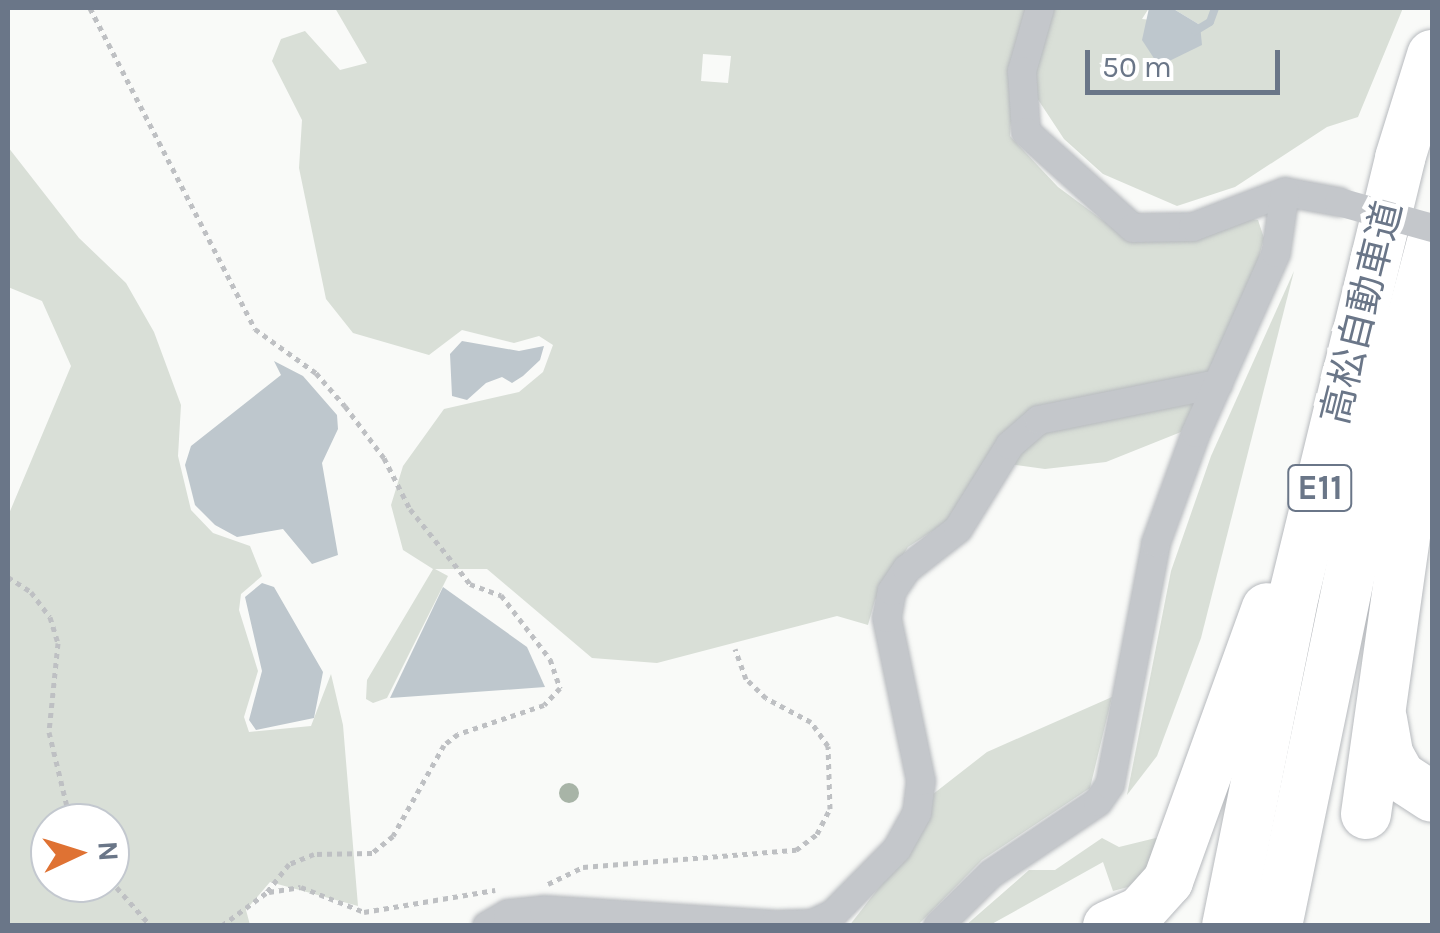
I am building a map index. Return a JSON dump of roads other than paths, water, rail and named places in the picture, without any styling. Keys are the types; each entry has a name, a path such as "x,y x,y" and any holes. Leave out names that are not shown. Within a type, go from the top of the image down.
{"highway":[{"name":"高松自動車道","path":"1227,926 1294,594 1400,158 1432,55"},
{"path":"1108,926 1140,912 1168,881 1279,575 1360,266 1400,158"},
{"name":"高松自動車道","path":"1277,926 1367,492 1432,242"},
{"path":"1366,814 1432,346"},
{"path":"1381,694 1388,754 1400,776 1432,797"}],"street":[{"path":"1040,8 1022,71 1026,132 1133,228 1193,227 1284,192 1339,202 1432,228"},
{"path":"938,926 991,874 1098,802 1110,785 1156,543 1218,384 1276,253 1284,192"},
{"path":"487,926 529,901 774,925 812,924 833,914 897,849 917,813 921,781 886,618 892,592 907,568 958,529 1010,445 1039,420 1218,384"}],"waterway":[{"path":"1195,31 1210,22 1215,8"}]}
